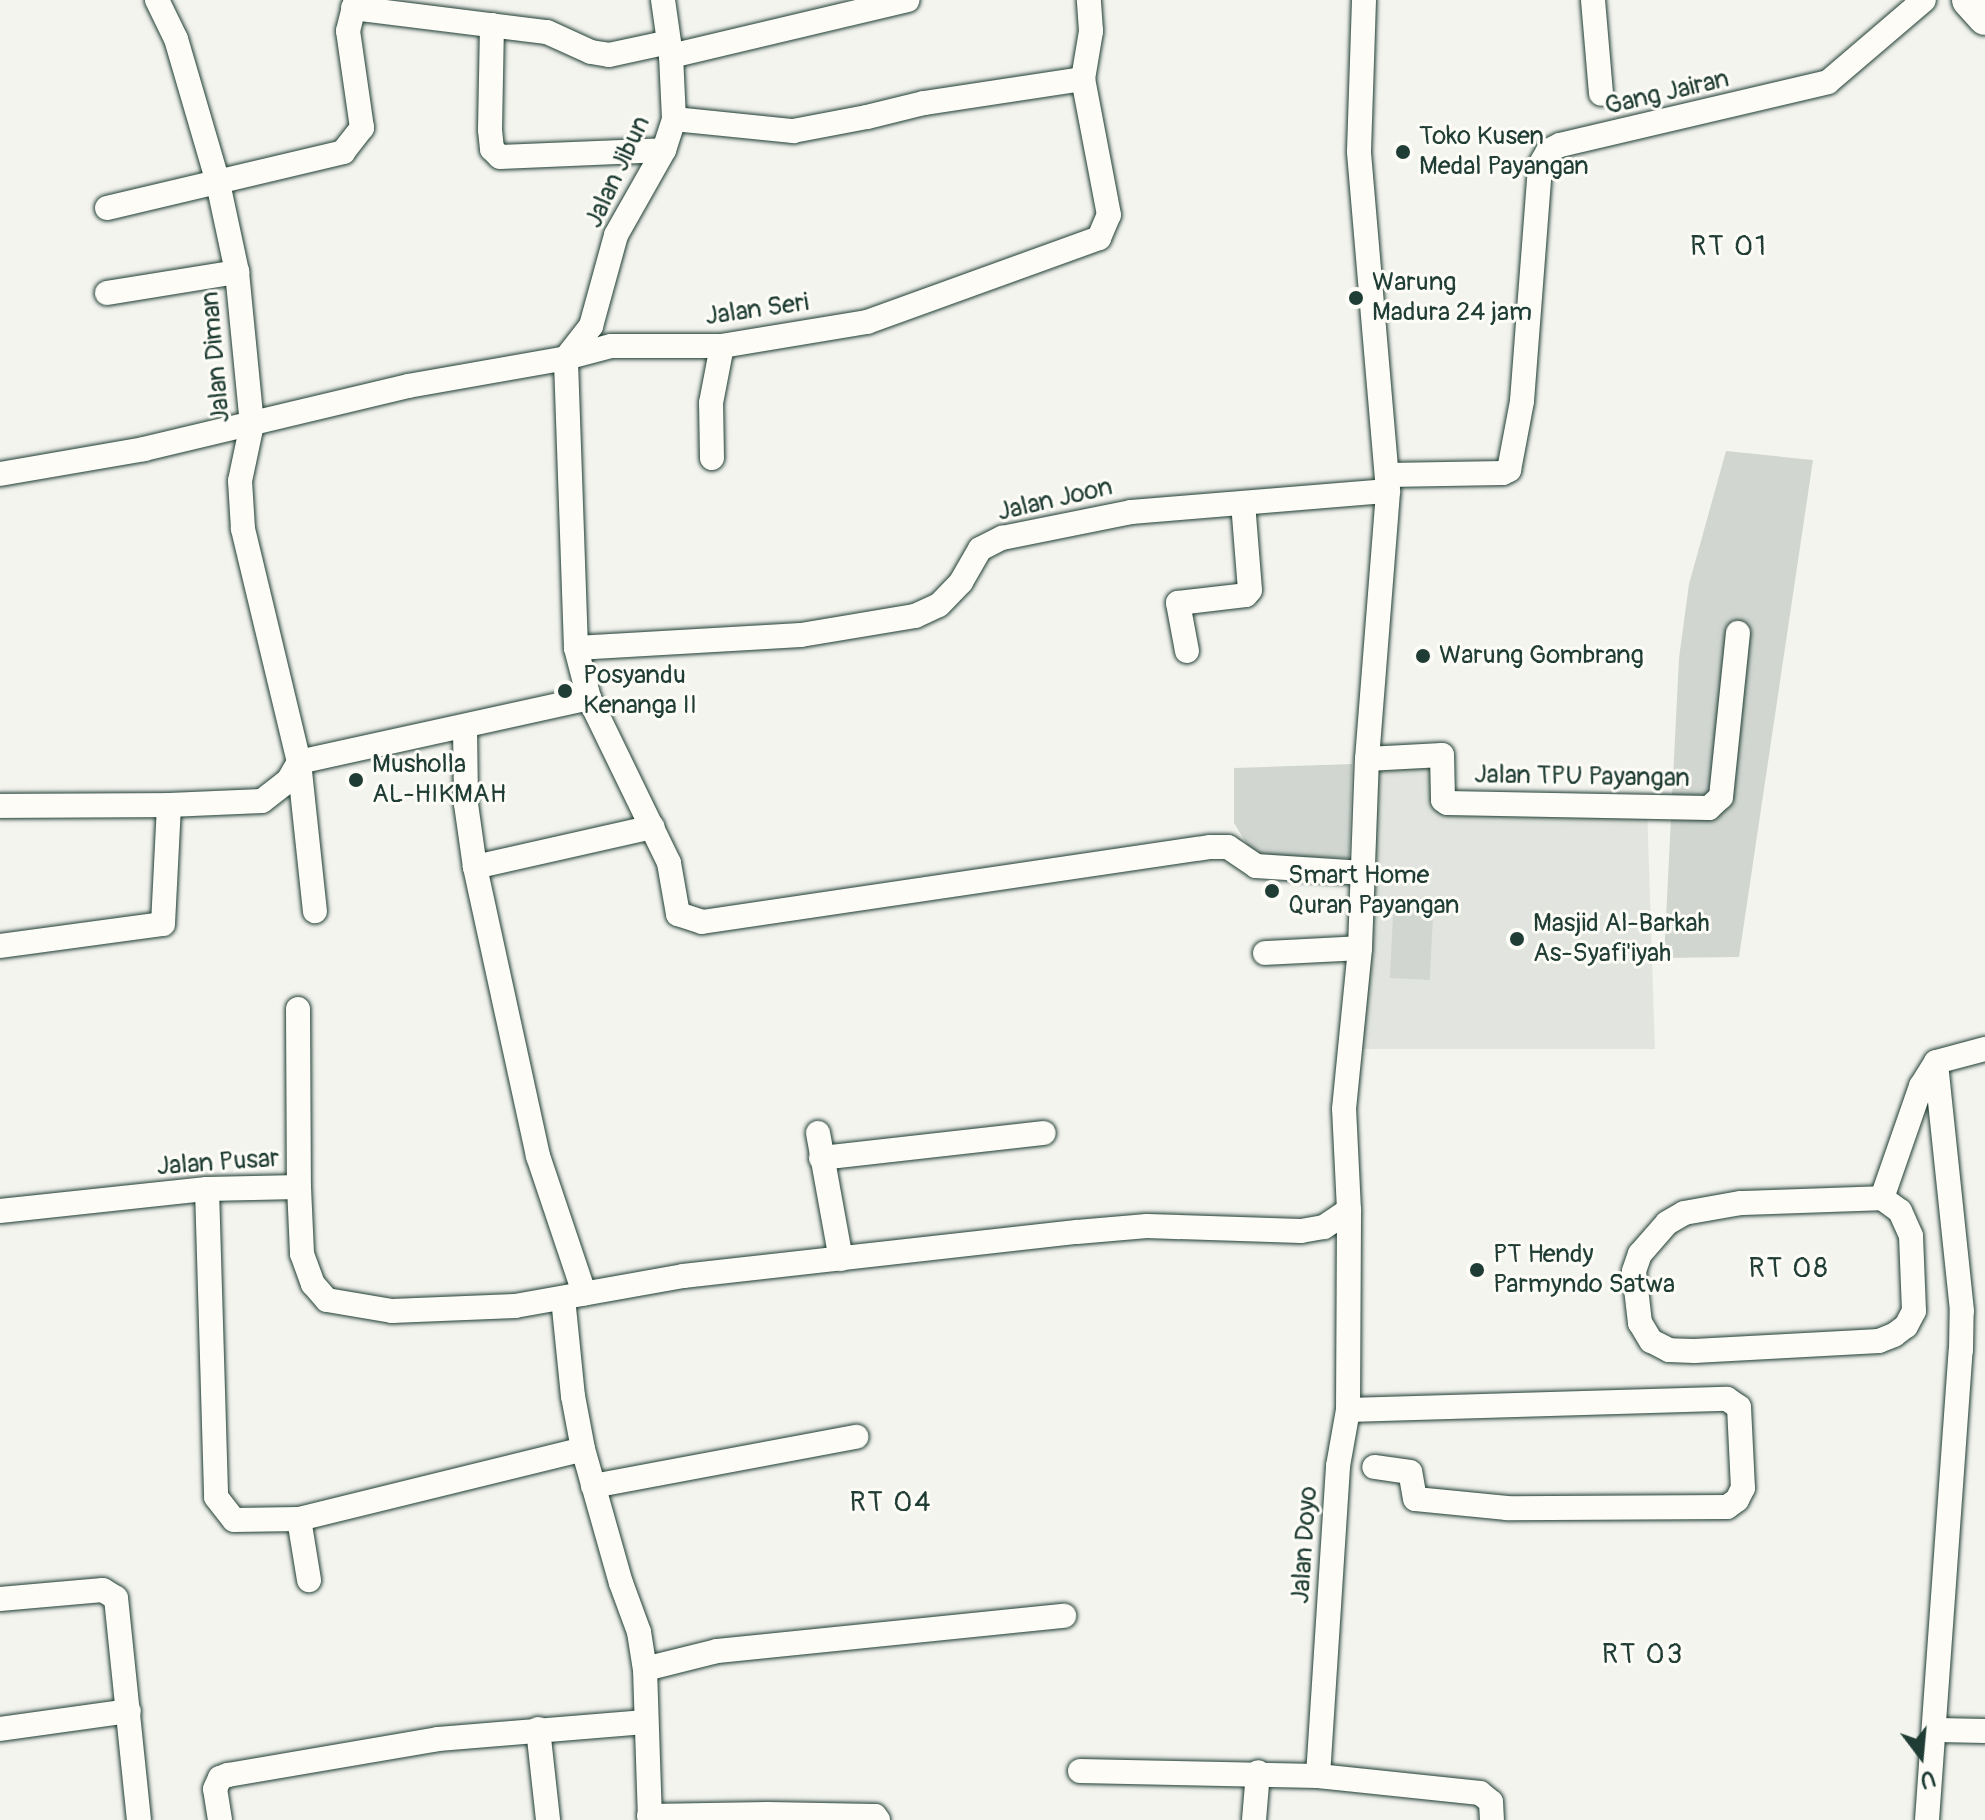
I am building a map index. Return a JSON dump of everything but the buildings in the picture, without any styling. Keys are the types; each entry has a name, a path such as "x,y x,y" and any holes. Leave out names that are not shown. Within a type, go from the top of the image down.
{"street":[{"name":"Jalan Diman","path":"157,0 176,39 218,183 237,272 252,424 240,481 243,529 299,762 315,911"},
{"name":"Jalan Jibun","path":"566,358 591,326 616,235 664,150 674,119 670,49 663,0"},
{"path":"107,208 343,152 362,128 348,31 355,4 547,32 591,52 609,55 670,49 907,0"},
{"name":"Jalan Seri","path":"0,474 252,424 408,386 566,358 611,346 722,346 867,322 1099,238 1109,215 1083,79 1091,31 1089,0"},
{"name":"Jalan Doyo","path":"1318,1776 1338,1466 1348,1410 1349,1210 1344,1109 1360,948 1367,759 1388,483 1359,151 1364,0"},
{"path":"1593,0 1601,94"},
{"name":"Gang Jairan","path":"1388,483 1509,470 1522,401 1540,165 1548,151 1560,145 1828,82 1924,0"},
{"path":"492,25 490,130 492,149 500,157 664,150"},
{"path":"674,119 793,131 924,103 1083,79"},
{"path":"107,293 237,272"},
{"path":"712,458 711,403 722,346"},
{"path":"566,358 576,648 589,698 669,863 678,914 702,922 1210,847 1228,847 1256,866 1364,873"},
{"name":"Jalan Joon","path":"576,648 801,635 915,616 939,605 961,582 980,549 1002,538 1131,512 1243,503 1388,483"},
{"path":"1187,651 1178,603 1246,595 1250,590 1243,503"},
{"name":"Jalan TPU Payangan","path":"1367,759 1442,755 1443,800 1447,803 1709,808 1721,797 1738,633"},
{"path":"0,806 262,801 288,781 299,762 465,728 589,698"},
{"path":"465,728 466,804 475,867 538,1156 574,1296 573,1396 583,1449 639,1632 645,1669 650,1818 768,1814 875,1816 878,1820"},
{"path":"0,946 163,924 169,805"},
{"path":"475,867 653,827"},
{"path":"1265,953 1360,948"},
{"path":"298,1009 299,1187"},
{"path":"1882,1198 1921,1086 1936,1062 1985,1049"},
{"path":"1927,1820 1962,1311 1936,1062"},
{"path":"818,1133 841,1259"},
{"path":"821,1158 1044,1133"},
{"name":"Jalan Pusar","path":"0,1211 207,1189 271,1185 299,1187 302,1254 313,1284 327,1300 392,1311 515,1306 574,1296"},
{"path":"207,1189 216,1497 234,1520 299,1519 583,1449"},
{"path":"1882,1198 1900,1211 1911,1236 1914,1311 1906,1326 1894,1335 1879,1341 1669,1350 1651,1341 1640,1323 1634,1271 1640,1254 1667,1223 1684,1213 1741,1203 1882,1198"},
{"path":"574,1296 683,1276 1147,1226 1301,1231 1324,1227 1349,1210"},
{"path":"1348,1410 1727,1399 1739,1407 1743,1488 1737,1500 1727,1507 1507,1508 1415,1499 1410,1472 1374,1467"},
{"path":"593,1486 856,1437"},
{"path":"299,1519 309,1580"},
{"path":"0,1599 103,1590 116,1598 139,1820"},
{"path":"645,1669 717,1651 1064,1616"},
{"path":"0,1729 129,1711"},
{"path":"220,1820 215,1789 220,1778 228,1775 438,1739 645,1722"},
{"path":"1934,1726 1939,1730 1985,1731"},
{"path":"538,1729 548,1820"},
{"path":"1080,1771 1258,1772 1480,1793 1491,1802 1492,1820"},
{"path":"1254,1820 1258,1772"}],"shaded area":[{"path":"1726,451 1813,460 1739,957 1664,958 1679,658 1689,584"},
{"path":"1438,762 1439,805 1647,806 1655,1049 1360,1049 1375,765"},
{"path":"1352,764 1349,858 1254,856 1234,823 1234,768"},
{"path":"1394,897 1434,899 1430,980 1390,978"}],"place":[{"name":"Toko Kusen Medal Payangan","path":"1403,152"},
{"name":"Warung Madura 24 jam","path":"1356,298"},
{"name":"Warung Gombrang","path":"1423,656"},
{"name":"Posyandu Kenanga II","path":"565,691"},
{"name":"Musholla AL-HIKMAH","path":"356,780"},
{"name":"Smart Home Quran Payangan","path":"1272,891"},
{"name":"Masjid Al-Barkah As-Syafi'iyah","path":"1517,939"},
{"name":"PT Hendy Parmyndo Satwa","path":"1477,1270"}],"district":[{"name":"RT 01","path":"1729,247"},
{"name":"RT 08","path":"1789,1269"},
{"name":"RT 04","path":"891,1503"},
{"name":"RT 03","path":"1643,1655"}]}
